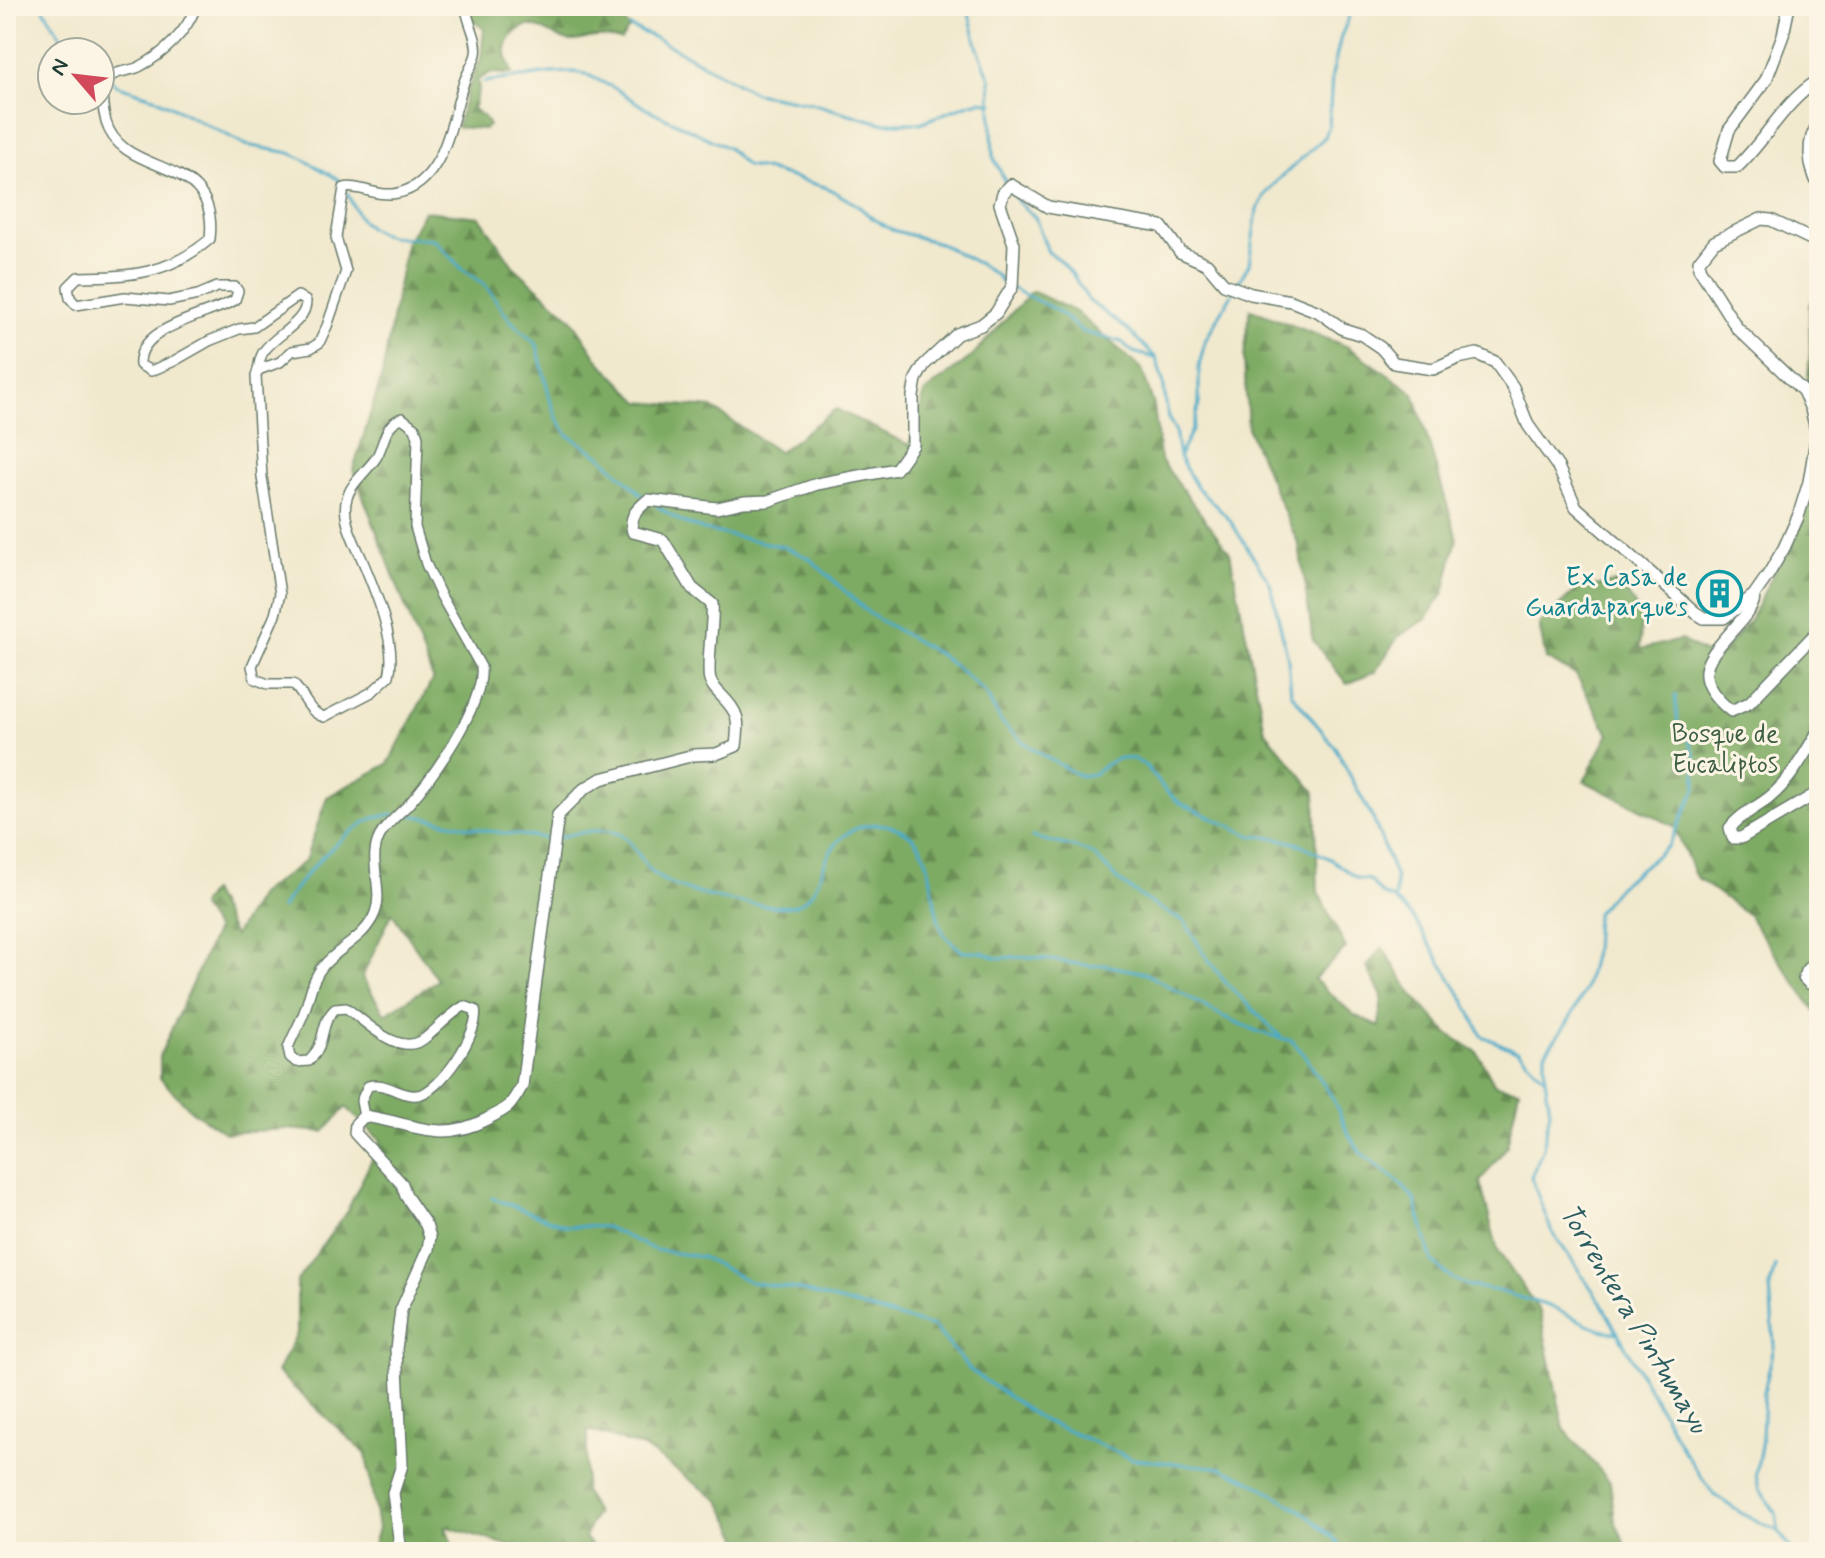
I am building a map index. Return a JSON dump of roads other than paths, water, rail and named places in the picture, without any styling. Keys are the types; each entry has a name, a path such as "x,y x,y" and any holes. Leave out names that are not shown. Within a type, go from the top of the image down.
{"street":[{"path":"196,6 191,20 174,41 137,68 112,75 104,83 103,103 110,133 119,143 200,188 209,208 212,226 210,239 178,262 143,274 78,277 68,287 70,298 76,305 125,297 169,301 217,287 235,287 238,291 235,300 202,312 148,339 139,354 140,365 151,371 209,341 239,329 254,327 291,299 303,297 306,309 265,349 258,362 256,376 262,477 280,594 275,615 252,666 255,679 268,684 293,684 308,706 324,717 372,692 389,676 392,649 387,626 349,527 345,504 351,488 379,453 388,427 402,418 415,428 418,437 415,527 426,564 481,667 479,693 465,722 422,789 382,831 375,846 380,899 373,918 360,935 323,966 313,983 303,1017 288,1048 290,1057 296,1062 309,1061 321,1048 325,1022 335,1009 346,1008 375,1032 411,1044 423,1040 464,1006 475,1010 476,1021 468,1041 436,1086 419,1095 408,1095 382,1085 368,1086 361,1101 364,1116"},
{"path":"258,370 280,362 292,351 311,348 319,343 346,271 336,237 344,188 350,186 373,194 400,193 420,184 430,172 453,125 464,81 477,53 466,6"},
{"path":"1789,6 1783,35 1766,80 1729,130 1720,161 1725,167 1737,167 1749,156 1785,109 1819,80"},
{"path":"1819,123 1812,132 1810,154 1819,186"},
{"path":"401,1552 393,1493 402,1465 397,1331 401,1310 428,1249 430,1237 402,1184 355,1133 358,1119 364,1116 436,1132 460,1131 509,1108 522,1086 558,815 584,789 601,779 694,755 716,754 736,746 739,720 733,707 711,684 708,675 714,624 712,604 692,588 663,540 633,532 630,522 637,509 648,500 717,508 768,501 817,484 896,469 913,445 913,396 916,379 924,365 957,334 981,325 996,313 1012,287 1014,244 1000,204 1003,193 1011,185 1048,207 1161,226 1180,252 1207,264 1224,284 1251,294 1291,301 1319,312 1343,329 1362,335 1381,348 1394,363 1433,369 1477,354 1495,362 1513,387 1528,425 1558,467 1571,499 1587,518 1704,618 1724,618 1754,595 1784,548 1809,482 1817,434 1803,391 1737,328 1699,268 1699,261 1714,242 1761,219 1771,220 1819,243"},
{"path":"1754,595 1751,608 1709,659 1704,671 1717,700 1731,711 1749,703 1819,630"},
{"path":"1819,730 1788,779 1771,796 1735,820 1730,833 1733,838 1741,838 1819,792"},
{"path":"1819,844 1815,851 1819,853"},
{"path":"1819,957 1806,971 1804,978 1809,983 1819,983"}],"waterway":[{"path":"42,6 61,36"},
{"name":"Torrentera Pintumayu","path":"967,6 978,49 990,78 993,156 1008,188 1035,217 1048,252 1073,275 1089,301 1127,329 1156,358 1179,457 1196,486 1229,519 1270,583 1288,659 1291,693 1335,747 1374,821 1396,878 1395,900 1414,919 1464,1000 1482,1036 1519,1052 1545,1078 1550,1111 1543,1148 1531,1177 1551,1230 1600,1301 1683,1450 1714,1495 1741,1513 1778,1531 1794,1552"},
{"path":"1180,454 1192,430 1199,404 1199,366 1205,341 1249,264 1257,210 1276,182 1325,137 1329,125 1332,75 1351,6"},
{"path":"630,27 656,38 755,93 811,103 881,123 920,123 969,104 980,101 993,103"},
{"path":"484,82 551,73 586,74 645,108 728,148 746,166 828,188 892,230 939,243 979,264 1003,284 1056,310 1083,332 1122,342 1133,352 1155,358"},
{"path":"116,85 153,97 246,145 290,153 338,179 343,187"},
{"path":"347,193 358,216 371,228 387,236 433,239 462,269 485,285 510,320 537,345 550,399 568,435 602,457 644,497"},
{"path":"657,506 680,521 704,530 785,547 809,558 871,615 940,655 961,671 985,693 1002,723 1022,741 1080,776 1094,774 1119,758 1134,759 1146,766 1180,803 1252,836 1277,838 1302,845 1332,860 1357,878 1370,880 1382,894 1395,900"},
{"path":"1545,1078 1545,1053 1569,1020 1585,990 1594,951 1596,913 1619,886 1668,846 1696,789 1695,756 1688,738 1678,726 1675,695"},
{"path":"402,813 489,831 552,839"},
{"path":"281,909 298,884 332,847 357,827 394,814"},
{"path":"559,838 592,831 618,834 629,842 651,871 678,887 731,901 785,907 798,904 810,895 828,856 849,832 878,824 899,829 920,847 930,873 942,930 963,952 981,952 998,958 1031,957 1105,965 1145,973 1222,1016 1259,1032 1292,1041 1332,1097 1361,1153 1400,1183 1415,1200 1432,1262 1453,1279 1469,1286 1549,1306 1600,1330 1618,1333"},
{"path":"1032,837 1094,855 1120,882 1185,922 1226,983 1280,1036"},
{"path":"492,1198 566,1226 606,1227 655,1250 702,1257 750,1282 796,1289 934,1327 970,1370 1042,1420 1133,1459 1222,1468 1257,1484 1306,1514 1338,1542 1340,1552"},
{"path":"1775,1266 1770,1286 1774,1347 1764,1392 1762,1439 1756,1474 1759,1489 1776,1513 1778,1529"}],"place":[{"name":"Ex Casa de Guardaparques","path":"1719,593"}],"park label":[{"name":"Bosque de Eucaliptos","path":"1725,750"}]}
